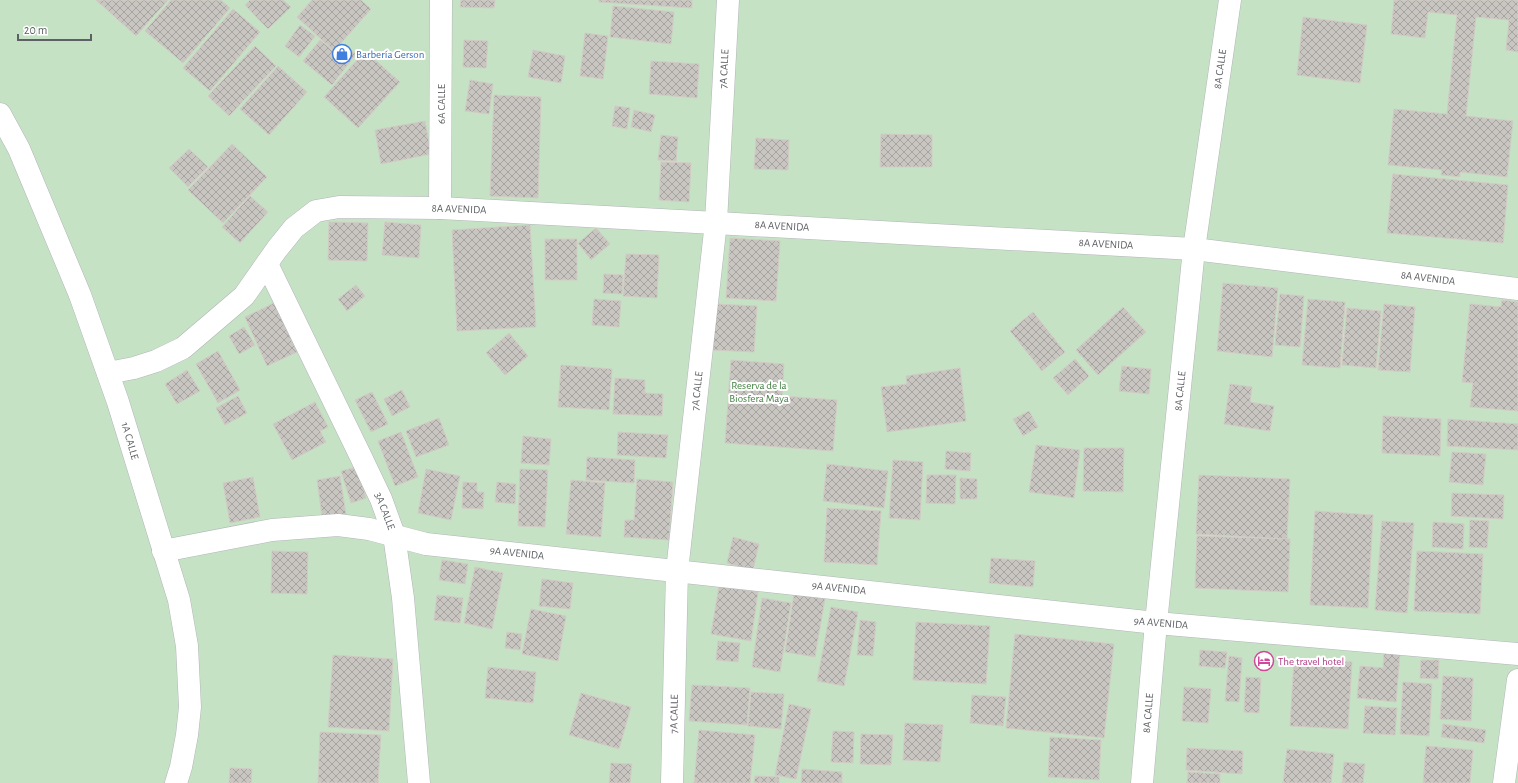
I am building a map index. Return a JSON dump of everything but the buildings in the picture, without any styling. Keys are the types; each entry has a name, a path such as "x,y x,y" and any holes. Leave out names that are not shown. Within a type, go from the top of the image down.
{"street":[{"name":"6A CALLE","path":"440,208 441,0"},
{"name":"7A CALLE","path":"672,783 677,571 716,222 728,0"},
{"name":"8A CALLE","path":"1142,783 1156,623 1194,250 1230,0"},
{"name":"1A CALLE","path":"0,114 19,149 80,295 108,372 179,600 187,646 190,707 181,767 176,783"},
{"name":"8A AVENIDA","path":"108,372 134,368 156,361 183,348 244,296 294,228 316,211 339,207 440,208 716,222 1194,250 1518,289"},
{"name":"3A CALLE","path":"267,264 378,492 394,536 402,598 419,783"},
{"name":"9A AVENIDA","path":"163,551 272,530 305,526 338,525 369,529 426,544 1156,623 1518,654"},
{"path":"1504,783 1518,680"}],"green space":[{"name":"Reserva de la Biosfera Maya","path":"0,0 1518,0 1518,783 0,783"}],"place":[{"name":"Barbería Gerson","path":"342,54"},
{"name":"The travel hotel","path":"1264,661"}]}
